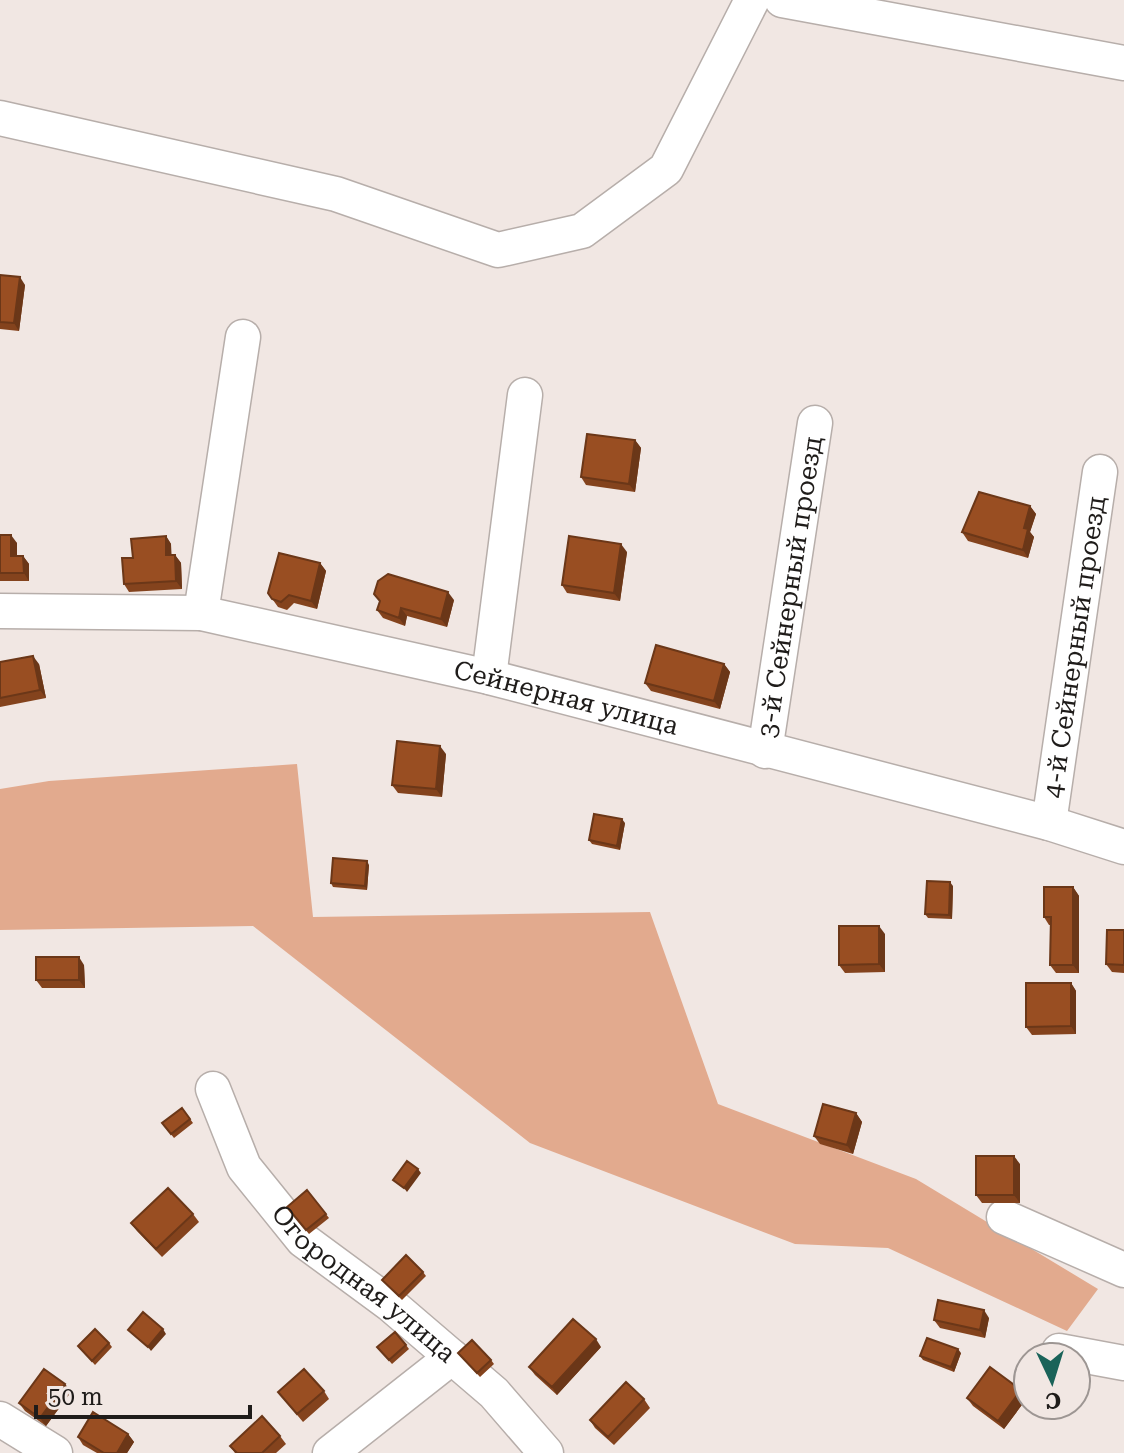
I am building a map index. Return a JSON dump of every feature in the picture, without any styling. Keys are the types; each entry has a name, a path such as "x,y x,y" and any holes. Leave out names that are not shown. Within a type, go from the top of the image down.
{"lane":[{"path":"0,118 336,194 498,250 582,231 666,169 752,0"},
{"path":"782,0 1124,63"},
{"path":"201,613 243,337"},
{"path":"489,677 525,395"},
{"name":"3-й Сейнерный проезд","path":"765,751 815,423"},
{"name":"4-й Сейнерный проезд","path":"1049,823 1100,472"},
{"name":"Сейнерная улица","path":"0,611 201,613 489,677 1049,823 1124,847"},
{"name":"Огородная улица","path":"213,1089 244,1167 303,1240 390,1304 494,1393 546,1453"},
{"path":"1004,1217 1124,1270"},
{"path":"330,1453 452,1357"},
{"path":"1092,1357 1124,1363"},
{"path":"0,1419 55,1453"}],"shaded area":[{"path":"297,764 313,917 650,912 718,1104 916,1179 1098,1289 1067,1331 888,1248 795,1244 530,1143 253,926 0,930 0,789 49,781"}],"building":[{"path":"0,275 20,277 14,323 0,322"},
{"path":"587,434 635,440 629,484 581,477"},
{"path":"979,492 1030,506 1024,528 1028,529 1023,550 962,532"},
{"path":"0,535 11,535 11,556 23,556 24,573 0,573"},
{"path":"166,536 166,555 175,555 176,581 124,584 122,558 133,558 131,539"},
{"path":"569,536 621,544 614,593 562,585"},
{"path":"279,553 320,563 311,601 289,595 281,602 272,599 268,593"},
{"path":"388,574 448,592 441,619 401,608 399,618 377,610 380,601 374,594 378,581"},
{"path":"656,645 724,664 714,701 645,683"},
{"path":"33,656 40,690 0,698 0,662"},
{"path":"397,741 440,746 436,789 392,785"},
{"path":"594,814 622,819 617,846 589,840"},
{"path":"333,858 367,861 365,886 331,883"},
{"path":"927,881 950,882 949,915 925,914"},
{"path":"1044,887 1073,887 1073,965 1050,965 1051,917 1044,917"},
{"path":"839,926 879,926 879,964 839,965"},
{"path":"1107,930 1124,930 1124,965 1106,964"},
{"path":"36,957 79,957 79,980 36,980"},
{"path":"1026,983 1071,983 1071,1026 1026,1027"},
{"path":"823,1104 856,1113 847,1145 814,1136"},
{"path":"182,1108 190,1119 171,1134 162,1123"},
{"path":"976,1156 1014,1156 1014,1195 976,1195"},
{"path":"407,1161 418,1169 404,1188 393,1180"},
{"path":"168,1188 193,1214 156,1249 131,1223"},
{"path":"307,1190 326,1214 306,1230 287,1207"},
{"path":"406,1255 423,1272 399,1296 382,1280"},
{"path":"938,1300 984,1310 980,1330 934,1320"},
{"path":"143,1312 163,1329 148,1347 128,1330"},
{"path":"573,1319 596,1339 552,1387 529,1367"},
{"path":"95,1329 109,1343 92,1361 78,1346"},
{"path":"395,1332 406,1345 389,1360 377,1347"},
{"path":"927,1338 958,1349 951,1367 920,1356"},
{"path":"472,1340 491,1360 477,1373 458,1353"},
{"path":"990,1367 1012,1383 1012,1402 998,1421 967,1398"},
{"path":"44,1369 65,1384 40,1418 19,1403"},
{"path":"304,1369 324,1391 297,1414 278,1392"},
{"path":"626,1382 644,1399 608,1437 590,1420"},
{"path":"93,1412 128,1434 117,1453 104,1453 78,1437"},
{"path":"262,1416 280,1436 262,1453 237,1453 230,1446"}]}
